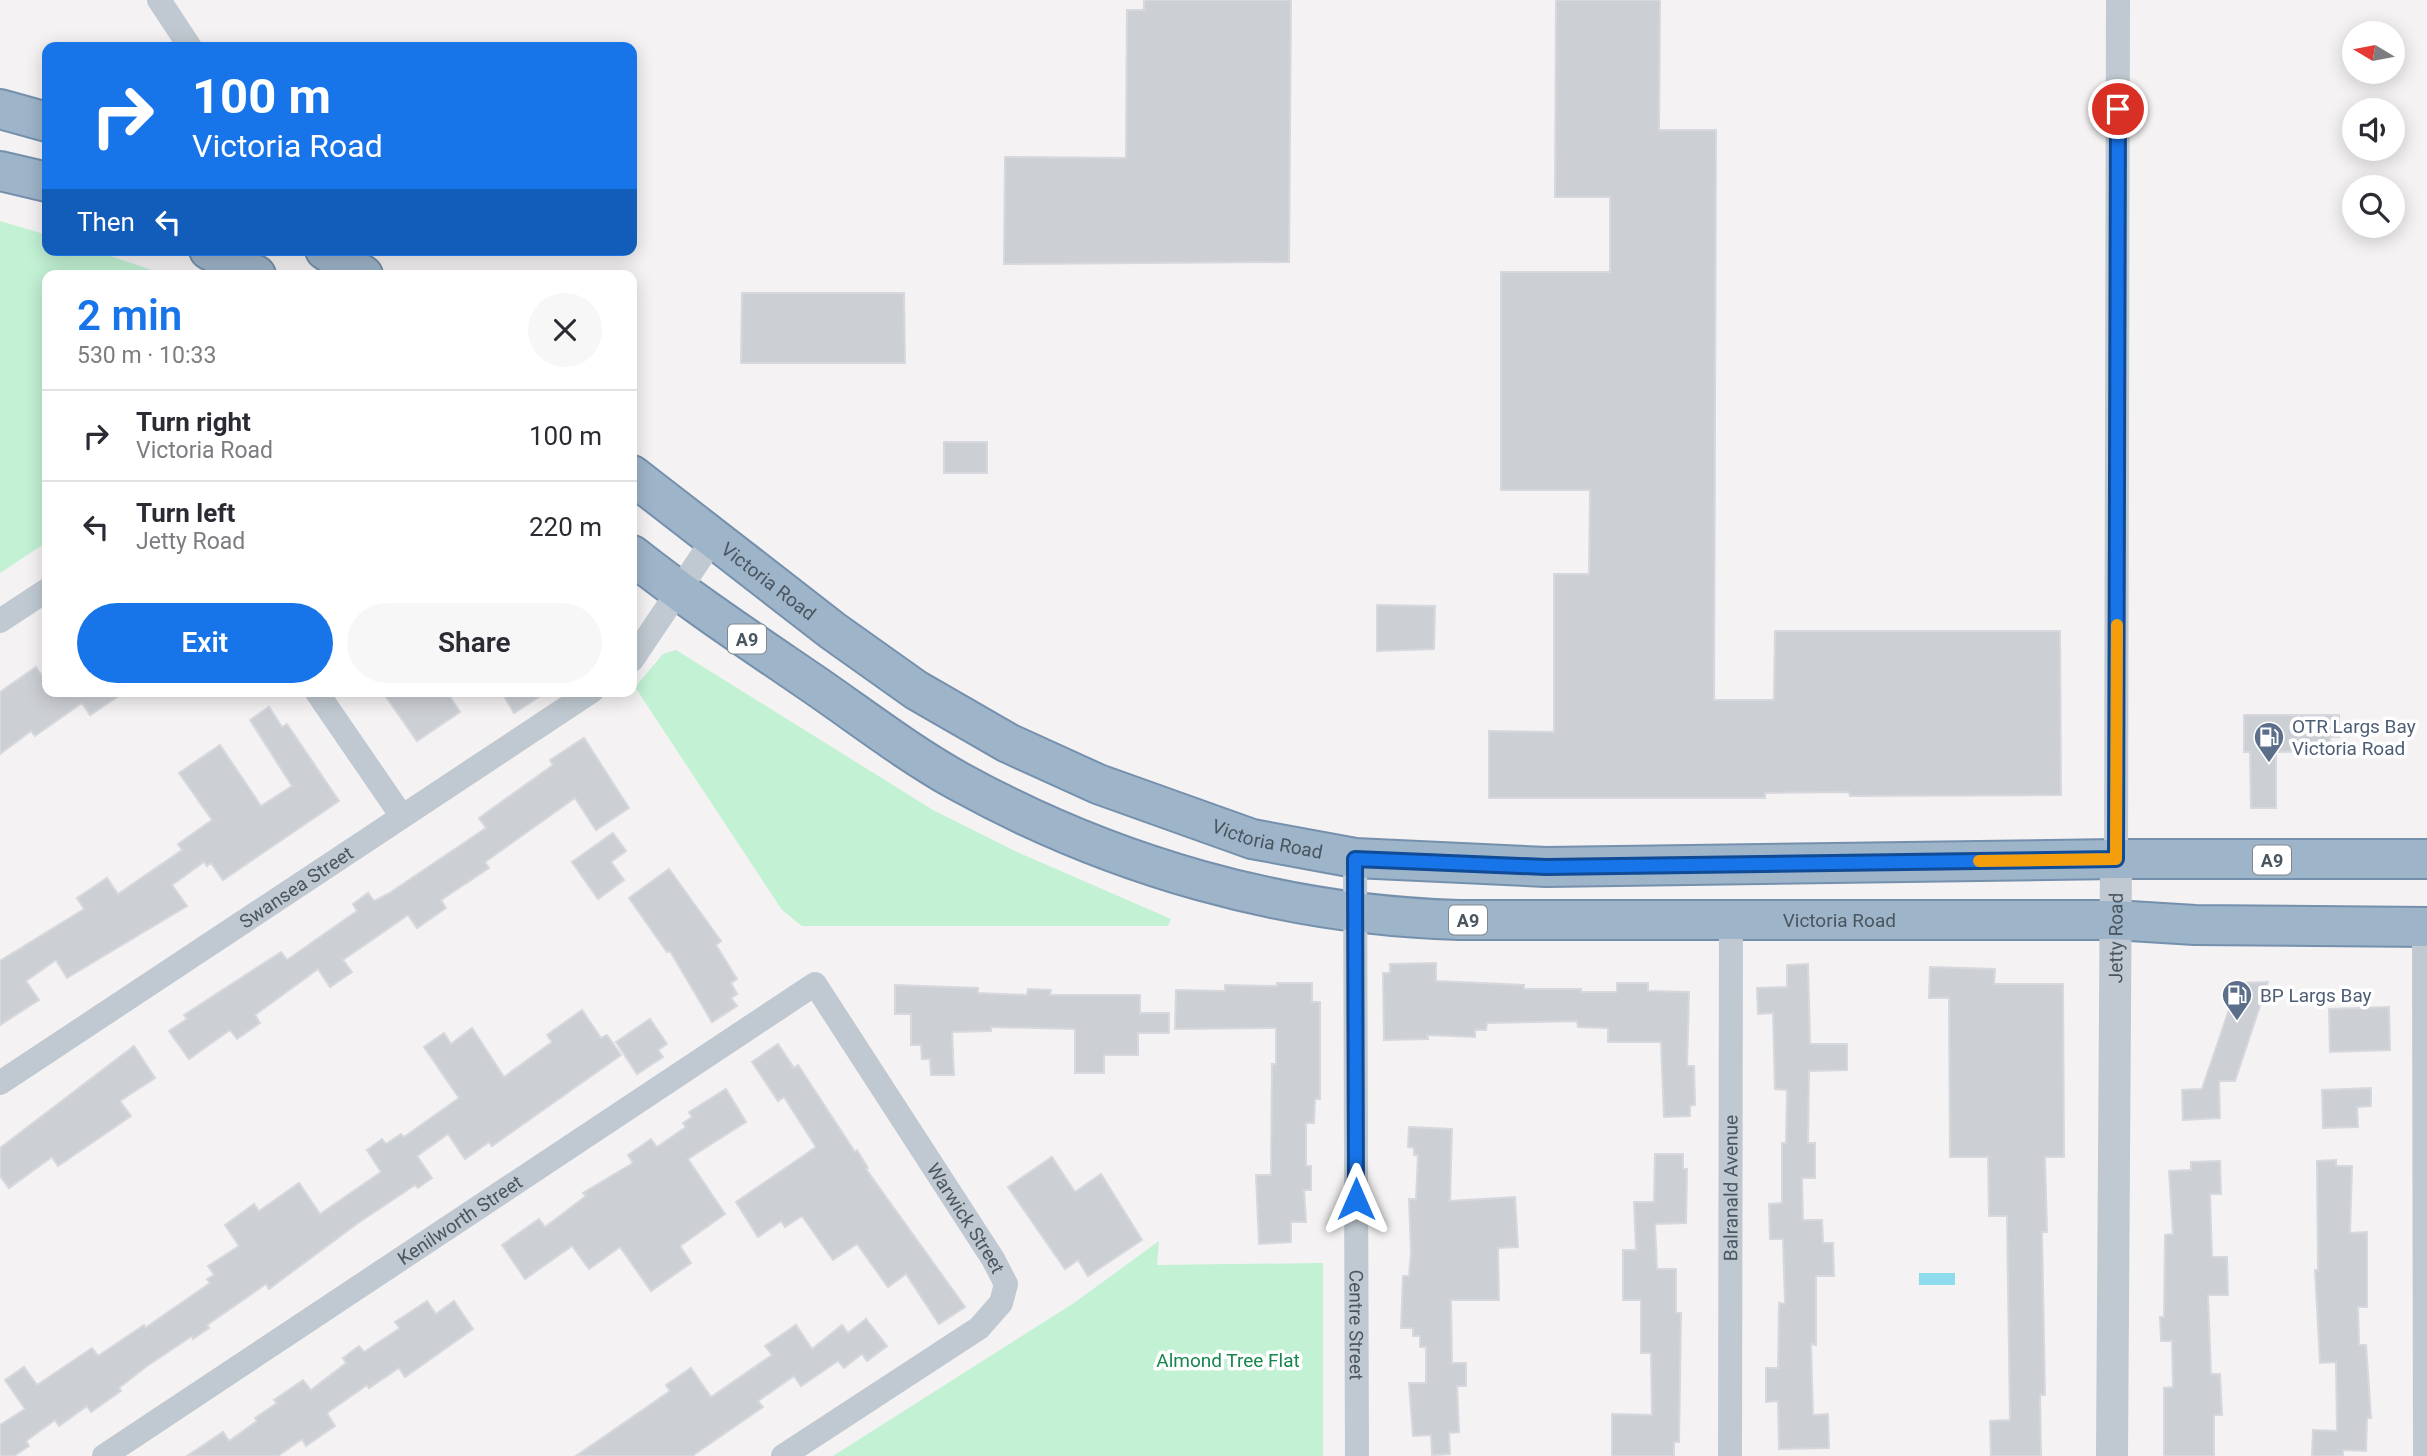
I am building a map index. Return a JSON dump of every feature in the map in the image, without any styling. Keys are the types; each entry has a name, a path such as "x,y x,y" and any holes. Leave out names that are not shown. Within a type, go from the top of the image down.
{"highway":[{"path":"0,109 42,121"},
{"path":"0,171 42,181"},
{"path":"220,256 247,270"},
{"path":"334,256 355,270"},
{"name":"Victoria Road","path":"637,479 833,631 905,682 1008,743 1097,784 1252,839 1355,859 1546,867 2116,859 2427,859"},
{"name":"Victoria Road","path":"637,559 678,591 905,749 1020,813 1175,875 1262,896 1389,918 1459,920 2114,920 2195,925 2425,927"}],"street":[{"path":"159,0 187,42"},
{"name":"Jetty Road","path":"2112,1456 2118,0"},
{"path":"637,652 714,538"},
{"path":"0,621 42,593"},
{"path":"320,697 401,815"},
{"name":"Swansea Street","path":"0,1083 583,697"},
{"name":"Centre Street","path":"1355,859 1357,1456"},
{"name":"Balranald Avenue","path":"1730,1456 1731,921"},
{"path":"2425,927 2425,1456"},
{"name":"Kenilworth Street","path":"104,1456 815,984"},
{"name":"Warwick Street","path":"783,1456 979,1328 1001,1303 1006,1284 993,1259 815,984"}],"green space":[{"path":"0,221 42,234 42,256 110,256 152,270 42,270 42,545 0,573"},
{"path":"676,650 933,810 1017,852 1171,919 1168,926 802,926 782,910 637,690 637,685 663,654"},
{"name":"Almond Tree Flat","path":"1159,1241 1157,1265 1323,1263 1323,1456 833,1456 1074,1303"}],"water":[{"path":"1919,1273 1955,1273 1955,1285 1919,1285"}],"building":[{"path":"1144,0 1291,0 1289,262 1004,264 1005,157 1126,158 1127,10 1144,10"},
{"path":"1556,0 1660,0 1659,130 1716,130 1714,700 1774,700 1775,631 2060,631 2061,795 1850,796 1849,792 1765,793 1765,798 1489,798 1489,731 1554,732 1554,574 1589,574 1590,490 1501,490 1501,272 1610,272 1610,197 1555,197"},
{"path":"742,293 904,293 905,363 741,363"},
{"path":"944,442 987,442 987,473 944,473"},
{"path":"1377,605 1435,606 1434,649 1377,651"},
{"path":"36,667 42,676 42,697 117,697 90,715 82,703 35,736 31,731 0,754 0,692"},
{"path":"386,697 450,697 460,712 417,741"},
{"path":"505,697 539,697 514,713"},
{"path":"269,707 282,727 287,724 339,801 223,880 211,863 207,866 204,862 172,885 187,906 67,978 56,960 26,981 39,1000 0,1025 0,961 84,909 77,898 107,878 118,894 182,850 178,844 212,820 179,773 220,745 261,806 292,786 250,720"},
{"path":"2244,715 2339,715 2339,737 2330,737 2330,751 2276,752 2276,808 2251,808 2250,752 2244,752"},
{"path":"584,738 629,808 596,830 575,798 485,862 489,868 441,900 446,908 417,928 408,915 343,960 352,972 330,987 318,969 255,1015 260,1023 237,1039 230,1030 189,1059 169,1031 187,1019 184,1015 281,952 287,960 357,911 353,904 368,893 374,901 388,894 486,828 479,818 553,765 550,760"},
{"path":"613,833 626,851 611,862 624,880 598,899 572,862"},
{"path":"669,869 721,941 716,945 737,979 731,983 737,994 731,998 737,1006 712,1022 670,951 667,952 629,898"},
{"path":"1436,963 1436,981 1524,985 1524,989 1581,989 1581,992 1617,992 1617,983 1648,983 1648,991 1689,992 1687,1066 1694,1066 1695,1105 1690,1106 1690,1116 1664,1117 1661,1042 1608,1042 1608,1028 1578,1027 1577,1021 1487,1023 1486,1030 1475,1030 1475,1037 1427,1035 1428,1039 1384,1040 1383,973 1390,973 1390,964"},
{"path":"1808,964 1810,1044 1847,1044 1847,1070 1809,1071 1808,1143 1815,1143 1815,1178 1802,1178 1803,1220 1822,1220 1823,1243 1833,1243 1834,1276 1816,1276 1816,1345 1811,1344 1813,1415 1828,1414 1829,1448 1779,1449 1778,1401 1766,1402 1766,1368 1778,1368 1779,1303 1785,1304 1783,1239 1770,1239 1769,1204 1782,1203 1782,1143 1786,1143 1787,1090 1775,1089 1773,1013 1758,1014 1757,988 1787,987 1787,965"},
{"path":"1930,967 1995,969 1994,984 2063,984 2064,1157 2045,1157 2047,1232 2042,1232 2045,1395 2040,1395 2041,1456 1991,1456 1990,1421 2010,1420 2007,1216 1989,1216 1988,1157 1950,1157 1949,998 1929,998"},
{"path":"2268,982 2235,1081 2219,1081 2220,1118 2183,1120 2182,1090 2202,1089 2238,983"},
{"path":"1277,983 1312,983 1312,1002 1320,1002 1320,1099 1315,1099 1314,1123 1306,1123 1306,1166 1311,1166 1311,1190 1304,1190 1306,1222 1291,1222 1291,1242 1259,1244 1256,1175 1271,1175 1272,1064 1276,1064 1276,1028 1175,1029 1176,990 1225,991 1225,985 1277,986"},
{"path":"895,985 978,988 978,993 1027,995 1028,989 1051,990 1050,995 1140,995 1140,1013 1169,1013 1169,1033 1138,1033 1138,1055 1104,1055 1104,1073 1075,1073 1075,1029 991,1027 991,1031 952,1032 954,1075 931,1075 930,1059 922,1059 921,1045 911,1045 911,1014 895,1014"},
{"path":"2389,1007 2390,1050 2330,1052 2329,1009"},
{"path":"582,1010 601,1038 607,1035 621,1055 492,1146 489,1142 465,1159 448,1134 417,1156 432,1178 418,1188 415,1185 358,1223 269,1289 266,1284 207,1325 209,1328 147,1366 119,1388 121,1391 91,1412 87,1406 59,1426 55,1420 26,1441 29,1446 14,1456 0,1456 0,1425 25,1409 5,1380 24,1367 37,1385 92,1348 98,1356 144,1325 145,1328 210,1283 207,1279 214,1275 208,1266 239,1246 225,1225 254,1204 259,1211 299,1183 320,1214 381,1172 367,1150 382,1139 386,1144 401,1134 404,1137 459,1098 424,1047 444,1033 451,1044 472,1028 504,1077 552,1042 547,1035"},
{"path":"650,1019 667,1044 658,1050 663,1057 637,1074 616,1042"},
{"path":"778,1044 794,1068 798,1065 855,1152 857,1150 868,1168 866,1169 965,1307 939,1324 906,1274 888,1287 857,1244 833,1260 802,1216 785,1227 781,1221 758,1237 736,1202 816,1147 784,1097 778,1101 752,1062"},
{"path":"134,1046 155,1078 120,1101 131,1116 58,1166 52,1157 9,1188 0,1176 0,1148"},
{"path":"2371,1088 2371,1106 2357,1107 2358,1127 2323,1128 2322,1090"},
{"path":"726,1089 746,1122 688,1159 725,1214 680,1246 691,1263 651,1291 620,1247 589,1269 572,1246 525,1279 502,1245 539,1219 545,1227 586,1196 583,1193 633,1163 628,1155 651,1139 657,1147 686,1127 683,1123 692,1117 689,1112"},
{"path":"1409,1127 1452,1129 1450,1201 1515,1197 1518,1247 1498,1248 1499,1300 1451,1300 1452,1363 1466,1363 1466,1386 1457,1386 1459,1432 1449,1433 1450,1454 1432,1455 1431,1435 1413,1436 1409,1383 1426,1383 1426,1347 1420,1347 1420,1336 1413,1336 1413,1328 1401,1328 1403,1276 1409,1276 1411,1252 1409,1199 1416,1199 1418,1155 1414,1155 1414,1148 1408,1147"},
{"path":"1655,1154 1683,1154 1683,1169 1687,1169 1686,1223 1655,1224 1657,1269 1676,1269 1676,1313 1681,1313 1679,1442 1674,1442 1674,1456 1612,1456 1612,1414 1652,1415 1651,1353 1641,1353 1641,1300 1623,1300 1623,1250 1636,1250 1634,1202 1654,1202"},
{"path":"1052,1157 1075,1192 1101,1174 1142,1240 1088,1276 1078,1260 1065,1269 1008,1187"},
{"path":"2336,1160 2336,1166 2352,1166 2350,1233 2367,1232 2367,1307 2358,1307 2359,1345 2366,1345 2371,1418 2367,1418 2366,1451 2343,1450 2343,1456 2312,1456 2313,1430 2337,1431 2336,1362 2320,1363 2315,1270 2318,1270 2317,1161"},
{"path":"2220,1161 2221,1194 2210,1194 2212,1257 2227,1257 2228,1295 2208,1295 2211,1374 2220,1374 2222,1415 2214,1415 2214,1456 2164,1456 2164,1388 2173,1387 2172,1341 2161,1341 2160,1317 2164,1317 2165,1235 2173,1234 2169,1171 2191,1170 2191,1162"},
{"path":"427,1301 436,1314 454,1301 473,1329 405,1377 399,1368 369,1388 367,1385 327,1413 335,1426 306,1446 302,1439 278,1456 187,1456 223,1432 229,1441 277,1403 274,1400 303,1380 311,1390 346,1363 343,1358 359,1346 364,1352 400,1328 395,1322"},
{"path":"866,1319 887,1346 867,1361 862,1354 844,1368 838,1361 801,1386 794,1376 758,1401 763,1407 692,1456 576,1456 670,1391 666,1385 691,1368 711,1397 772,1355 765,1346 796,1325 812,1349 842,1325 848,1333"}],"slow traffic":[{"path":"1979,861 2116,859 2117,625"}],"place":[{"name":"OTR Largs Bay Victoria Road","path":"2269,764"},
{"name":"BP Largs Bay","path":"2237,1022"}],"route":[{"path":"1356,1199 1355,859 1448,865 1546,867 2116,859 2118,109"}]}
